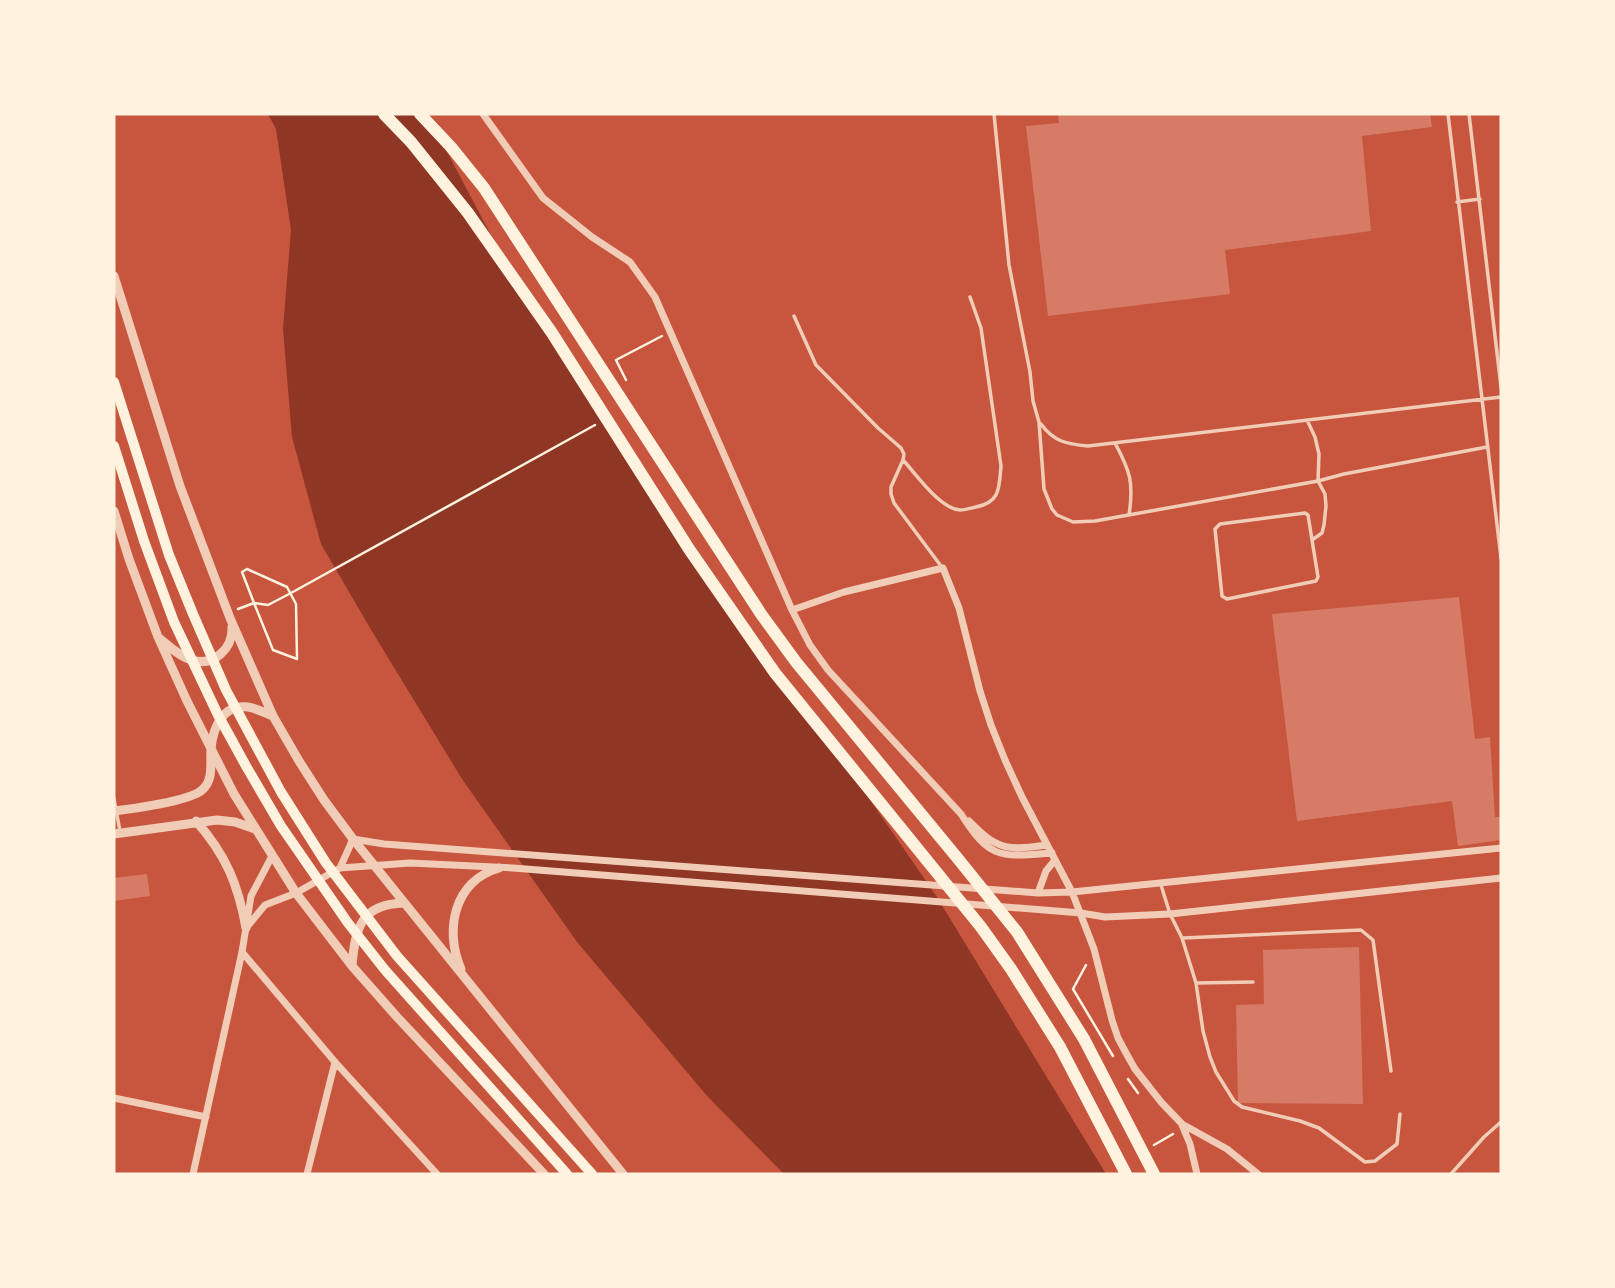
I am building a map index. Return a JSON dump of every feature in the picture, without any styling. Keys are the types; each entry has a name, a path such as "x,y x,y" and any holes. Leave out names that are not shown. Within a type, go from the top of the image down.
{"highway":[{"path":"384,114 411,142 476,224 552,332 689,549 775,673 996,948 1060,1047 1126,1174"},
{"path":"420,114 484,188 796,662 1017,932 1084,1039 1154,1174"}],"main road":[{"path":"114,382 169,555 193,614 226,690 281,792 326,863 397,956 592,1174"},
{"path":"114,446 144,541 174,622 218,715 281,826 348,923 385,970 567,1174"}],"street":[{"path":"484,115 543,198 592,237 630,262 655,297 792,610 810,645 828,670 961,814 991,841 1008,847 1047,845"},
{"path":"114,276 180,486 229,615 273,716 324,800 353,839 623,1174"},
{"path":"114,511 158,637 187,701 234,794 272,856 296,893 352,965 544,1174"},
{"path":"792,610 844,592 943,568 959,608 979,691 1000,748 1021,797 1081,913 1094,949 1118,1038 1135,1069 1182,1124 1227,1149 1258,1174"},
{"path":"158,637 191,660 202,662 214,659 224,652 230,642 232,630 229,615"},
{"path":"116,811 176,800 202,790 211,773 211,747 216,725 228,710 250,707 273,716"},
{"path":"961,814 977,837 996,853 1053,856"},
{"path":"117,833 216,820 235,822 255,829"},
{"path":"196,821 210,837 230,873 240,897 246,928"},
{"path":"353,839 384,844 1038,893 1072,892 1501,848"},
{"path":"340,868 353,839"},
{"path":"193,1174 242,952 251,896 272,856"},
{"path":"1038,893 1053,856"},
{"path":"246,928 265,905 296,893 340,868 373,864 513,868 1105,917 1170,914 1501,878"},
{"path":"466,980 453,943 457,907 478,878 499,868"},
{"path":"352,965 356,931 364,919 375,909 389,903 404,903"},
{"path":"242,952 335,1062 437,1174"},
{"path":"307,1174 335,1062"},
{"path":"114,1098 206,1116"},
{"path":"1182,1124 1197,1174"}],"lane":[{"path":"994,114 1009,265 1039,422 1044,489 1052,509 1058,514 1073,522 1095,522 1488,447"},
{"path":"1447,114 1501,558"},
{"path":"1469,114 1501,387"},
{"path":"1457,202 1479,199"},
{"path":"903,460 939,500 950,508 958,510 989,504 996,496 1001,466 981,328 970,297"},
{"path":"793,316 816,365 901,448 903,460 891,486 894,503 943,568"},
{"path":"1039,422 1048,434 1060,441 1088,446 1501,397"},
{"path":"1307,420 1319,454 1318,481 1325,494 1326,506 1322,533 1312,540"},
{"path":"1115,443 1127,466 1130,479 1132,495 1129,515"},
{"path":"1305,513 1308,515 1312,540 1318,577 1316,581 1227,599 1222,596 1215,529 1220,524 1305,513"},
{"path":"114,799 117,833"},
{"path":"1160,883 1196,983 1210,1057 1234,1101 1242,1107 1319,1128 1365,1163 1376,1161 1397,1144 1400,1114"},
{"path":"1182,938 1361,930 1373,940 1391,1072"},
{"path":"1196,983 1253,982"},
{"path":"1451,1174 1501,1122"}],"path":[{"path":"627,381 616,360 650,342"},
{"path":"229,615 254,603 268,605 602,421"},
{"path":"247,569 287,587 296,604 298,659 273,650 254,603 242,572 247,569"}],"shaded area":[{"path":"268,114 427,114 529,307 935,894 1106,1174 784,1174 708,1097 577,942 462,779 321,544 292,437 283,329 291,230 276,129"}],"building":[{"path":"1058,114 1430,114 1432,127 1362,136 1371,231 1225,250 1230,294 1048,316 1026,126 1059,123"},
{"path":"1459,597 1475,739 1490,737 1495,817 1501,817 1501,840 1458,846 1452,801 1297,821 1272,614"},
{"path":"147,874 150,896 114,901 114,878"},
{"path":"1359,947 1363,1104 1238,1103 1236,1005 1264,1004 1263,950"}]}
